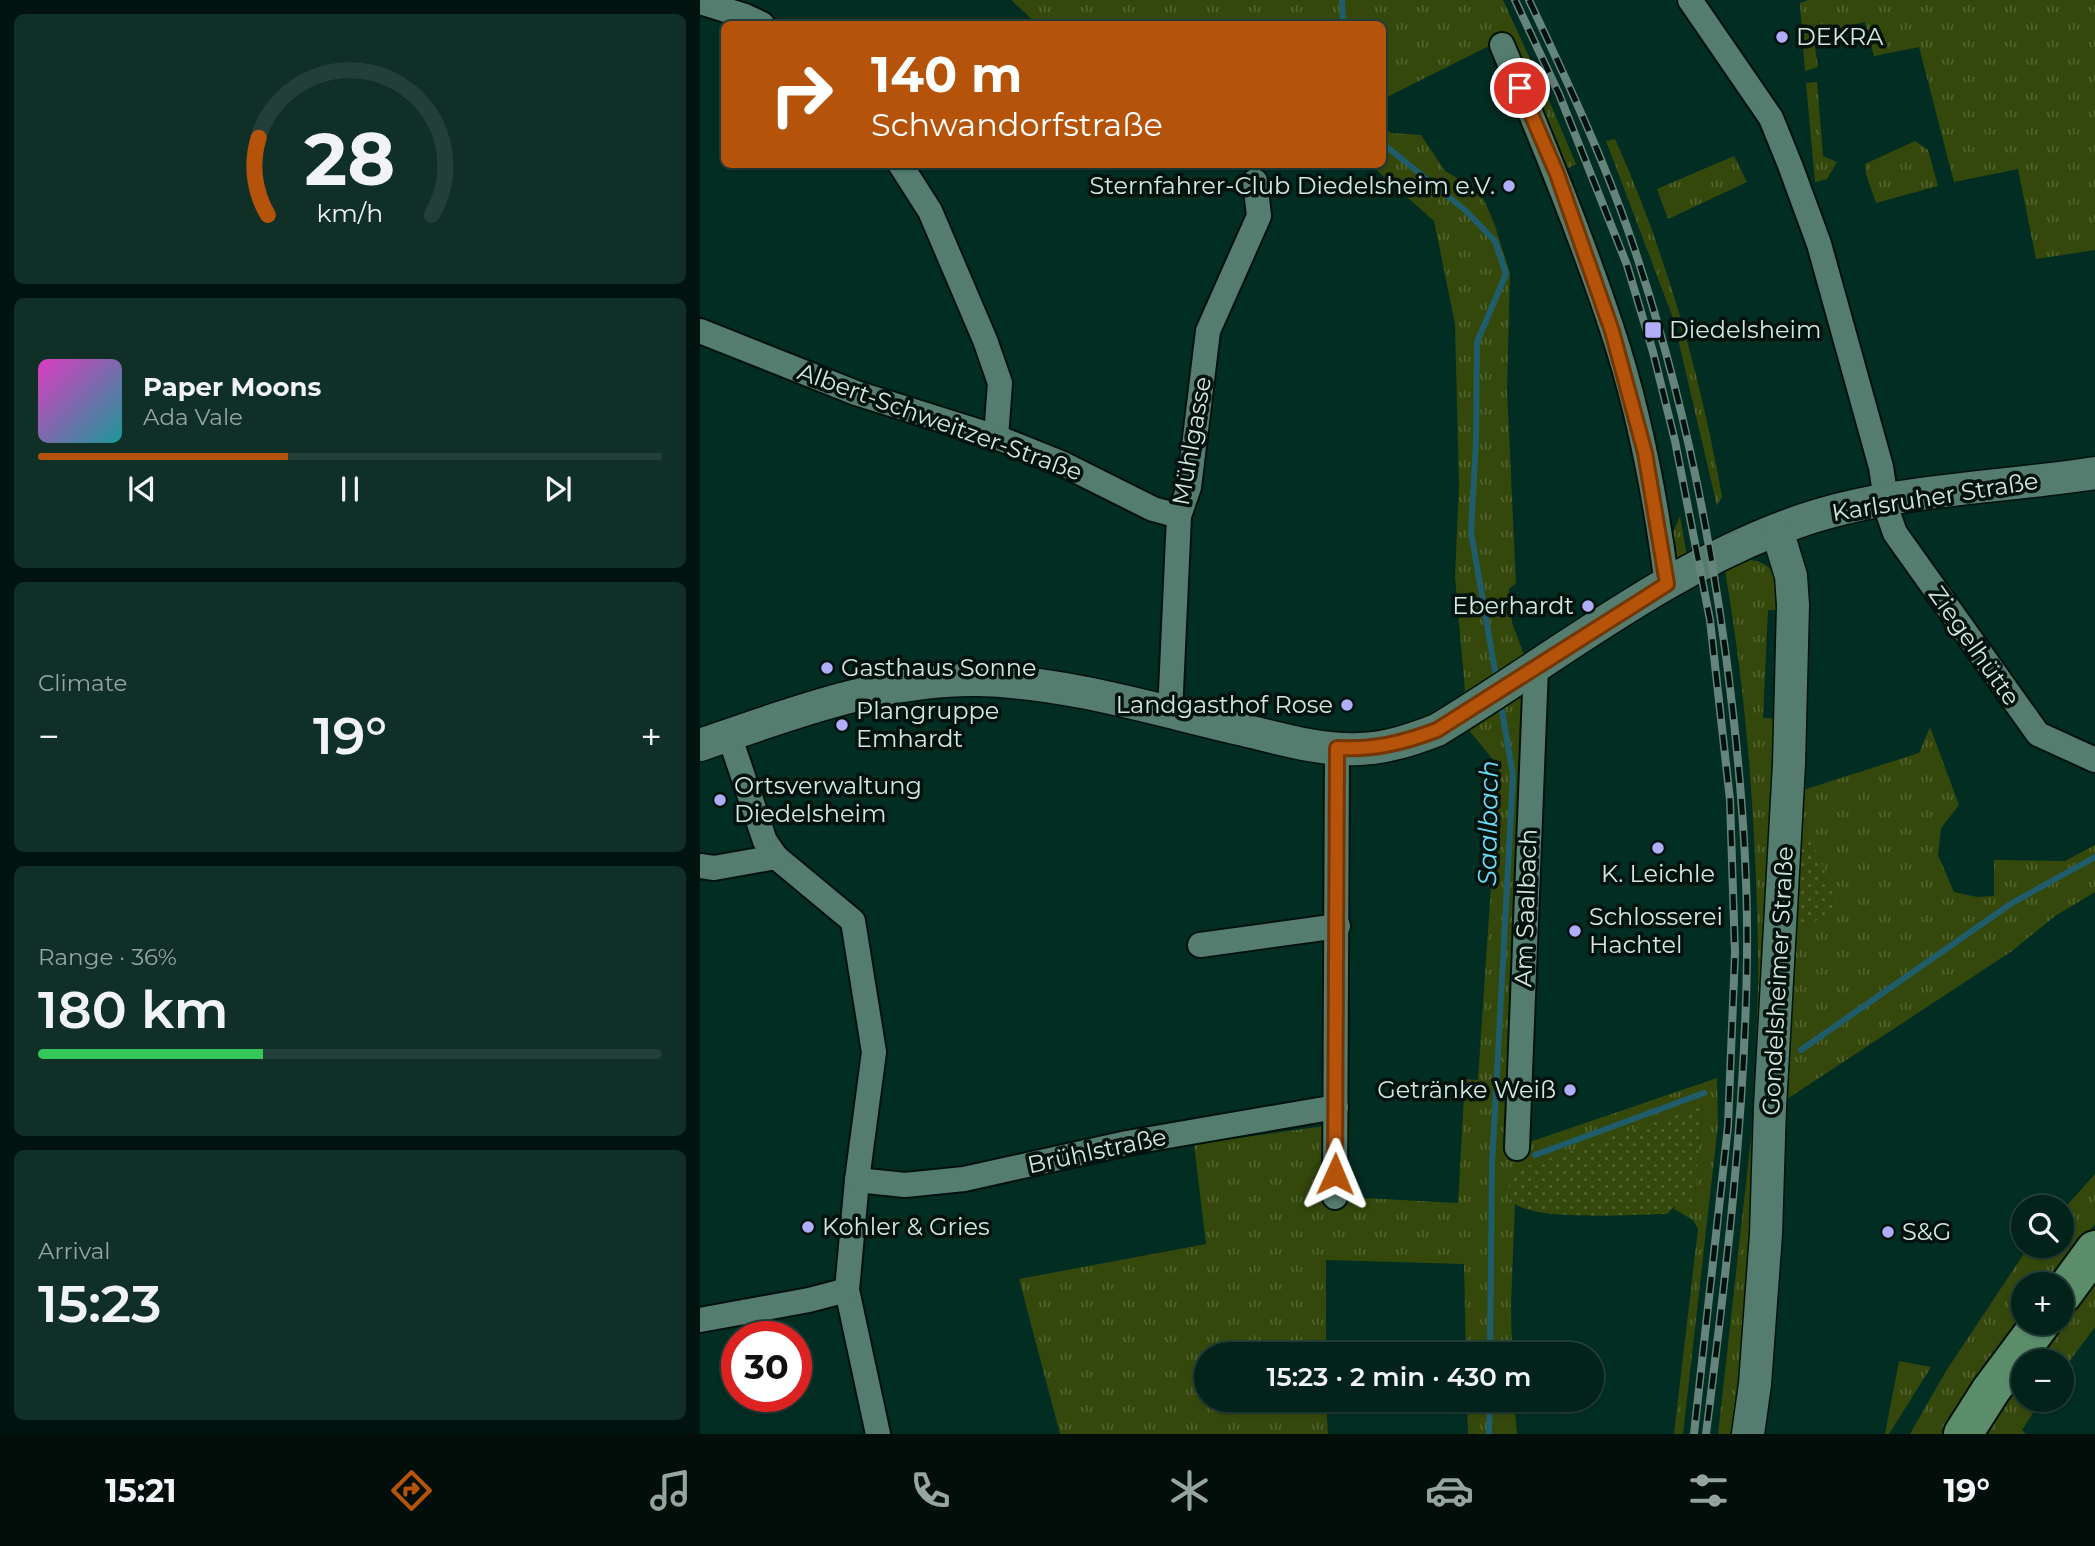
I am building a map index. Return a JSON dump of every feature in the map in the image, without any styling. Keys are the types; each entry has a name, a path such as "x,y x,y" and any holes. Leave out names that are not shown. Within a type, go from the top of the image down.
{"main road":[{"path":"2074,1279 2095,1250"},
{"path":"1963,1434 1991,1390 2032,1335"}],"street":[{"name":"Ziegelhütte","path":"1690,0 1771,118 1790,166 1819,244 1881,467 1885,500 1895,533 2029,724 2038,734 2095,760"},
{"path":"700,2 756,21"},
{"path":"1502,45 1557,174 1612,331 1645,453 1667,584"},
{"path":"903,168 930,211 985,340 1000,383 996,437"},
{"name":"Mühlgasse","path":"1170,713 1179,516 1189,487 1208,331 1259,216 1255,181"},
{"name":"Albert-Schweitzer-Straße","path":"700,331 856,393 996,437 1063,464 1153,509 1179,516"},
{"name":"Karlsruher Straße","path":"714,740 794,712 879,690 921,683 978,680 1074,691 1313,746 1358,749 1395,745 1437,730 1667,584 1739,545 1777,530 1838,510 1885,500 2095,473"},
{"name":"Gondelsheimer Straße","path":"1748,1434 1755,1384 1766,1234 1770,1107 1789,764 1793,605 1791,576 1777,530"},
{"name":"Am Saalbach","path":"1517,1148 1524,675"},
{"path":"714,740 776,858 853,921 874,1052 857,1180 847,1290 878,1434"},
{"path":"1335,1197 1337,748"},
{"path":"700,866 714,868 776,858"},
{"path":"1200,945 1338,926"},
{"name":"Brühlstraße","path":"857,1180 913,1185 964,1179 1127,1143 1336,1107"},
{"path":"700,1320 809,1300 847,1290"}],"green space":[{"path":"1011,0 1503,0 1576,164 1551,177 1495,43 1386,98 1386,21 1034,21"},
{"path":"1808,0 2095,0 2095,250 2036,259 2018,169 1954,182 1919,47 1874,56 1865,22 1813,34 1818,67 1805,71 1800,3"},
{"path":"1817,82 1823,156 1837,162 1827,179 1815,182 1806,83"},
{"path":"1386,129 1391,133 1421,135 1445,171 1464,182 1484,200 1510,273 1507,390 1516,583 1509,589 1512,623 1526,660 1466,702 1455,577 1459,486 1455,324 1434,221 1374,168 1386,168"},
{"path":"1615,139 1650,225 1692,359 1722,496 1717,506 1678,339 1683,338 1606,141"},
{"path":"1915,141 1928,150 1938,186 1876,203 1865,164"},
{"path":"1734,156 1747,182 1668,219 1657,189"},
{"path":"1680,516 1687,556 1676,561 1667,547"},
{"path":"1748,560 1758,561 1771,570 1779,584 1785,610 1768,610 1763,718 1780,719 1760,1066 1755,1068 1758,967 1752,809 1745,713 1725,571"},
{"path":"1525,682 1512,1148 1717,1078 1718,1125 1683,1434 1674,1434 1698,1229 1693,1220 1674,1209 1675,1206 1694,1205 1703,1105 1509,1196 1515,1204 1512,1342 1466,1342 1464,1264 1326,1260 1326,1342 1194,1342 1194,1412 1327,1412 1328,1434 1060,1434 1019,1279 1206,1244 1194,1144 1325,1126 1326,1196 1458,1203 1465,1079 1478,1080 1499,767 1464,724"},
{"path":"1930,727 1959,805 1941,828 1938,855 1954,892 1977,897 1994,896 1994,860 2065,861 2095,845 2095,892 2055,916 2012,951 1784,1101 1800,791 1919,753"},
{"path":"1799,838 1811,839 1840,908 1793,933"},
{"path":"1759,1072 1750,1259 1735,1434 1718,1434 1752,1129 1754,1076"},
{"path":"1703,1105 1694,1206 1675,1206 1667,1214 1587,1216 1543,1213 1526,1209 1512,1200 1509,1192 1510,1172"},
{"path":"2095,1174 2095,1224 2074,1251 2074,1198"},
{"path":"2021,1258 2068,1258 2057,1272 2012,1272"},
{"path":"2011,1273 2011,1332 1975,1379 1944,1434 1910,1434 1946,1371"},
{"path":"2095,1279 2095,1327 2074,1355 2074,1349 2038,1349 2050,1335 2074,1335 2074,1305"},
{"path":"1899,1361 1931,1367 1889,1434 1885,1434"},
{"path":"2011,1386 2011,1412 2033,1412 2022,1430 2026,1434 1979,1434"},
{"path":"1467,1412 1515,1412 1517,1434 1468,1434"}],"waterway":[{"name":"Saalbach","path":"1342,0 1343,21"},
{"name":"Saalbach","path":"1386,146 1465,210 1495,241 1506,274 1477,342 1476,442 1471,532 1497,682"},
{"name":"Saalbach","path":"1490,1342 1492,1165 1513,775 1500,700"},
{"path":"1801,1050 2012,903 2095,857"},
{"path":"1535,1155 1704,1093"},
{"name":"Saalbach","path":"1489,1434 1490,1412"}],"railway":[{"path":"1515,0 1559,94 1627,265 1653,352 1675,441 1710,620 1730,800 1735,953 1728,1126 1694,1434"},
{"path":"1529,0 1603,164 1629,232 1657,321 1698,487 1726,656 1744,834 1747,926 1745,1016 1733,1195 1706,1434"}],"place":[{"name":"DEKRA","path":"1782,37"},
{"name":"Sternfahrer-Club Diedelsheim e.V.","path":"1509,186"},
{"name":"Diedelsheim","path":"1653,330"},
{"name":"Eberhardt","path":"1588,606"},
{"name":"Gasthaus Sonne","path":"827,668"},
{"name":"Landgasthof Rose","path":"1347,705"},
{"name":"Plangruppe Emhardt","path":"842,725"},
{"name":"Ortsverwaltung Diedelsheim","path":"720,800"},
{"name":"K. Leichle","path":"1658,848"},
{"name":"Schlosserei Hachtel","path":"1575,931"},
{"name":"Getränke Weiß","path":"1570,1090"},
{"name":"Kohler & Gries","path":"808,1227"},
{"name":"S&G","path":"1888,1232"}],"route":[{"path":"1335,1174 1337,748 1395,745 1437,730 1667,584 1645,453 1612,331 1557,174 1520,88"}]}
